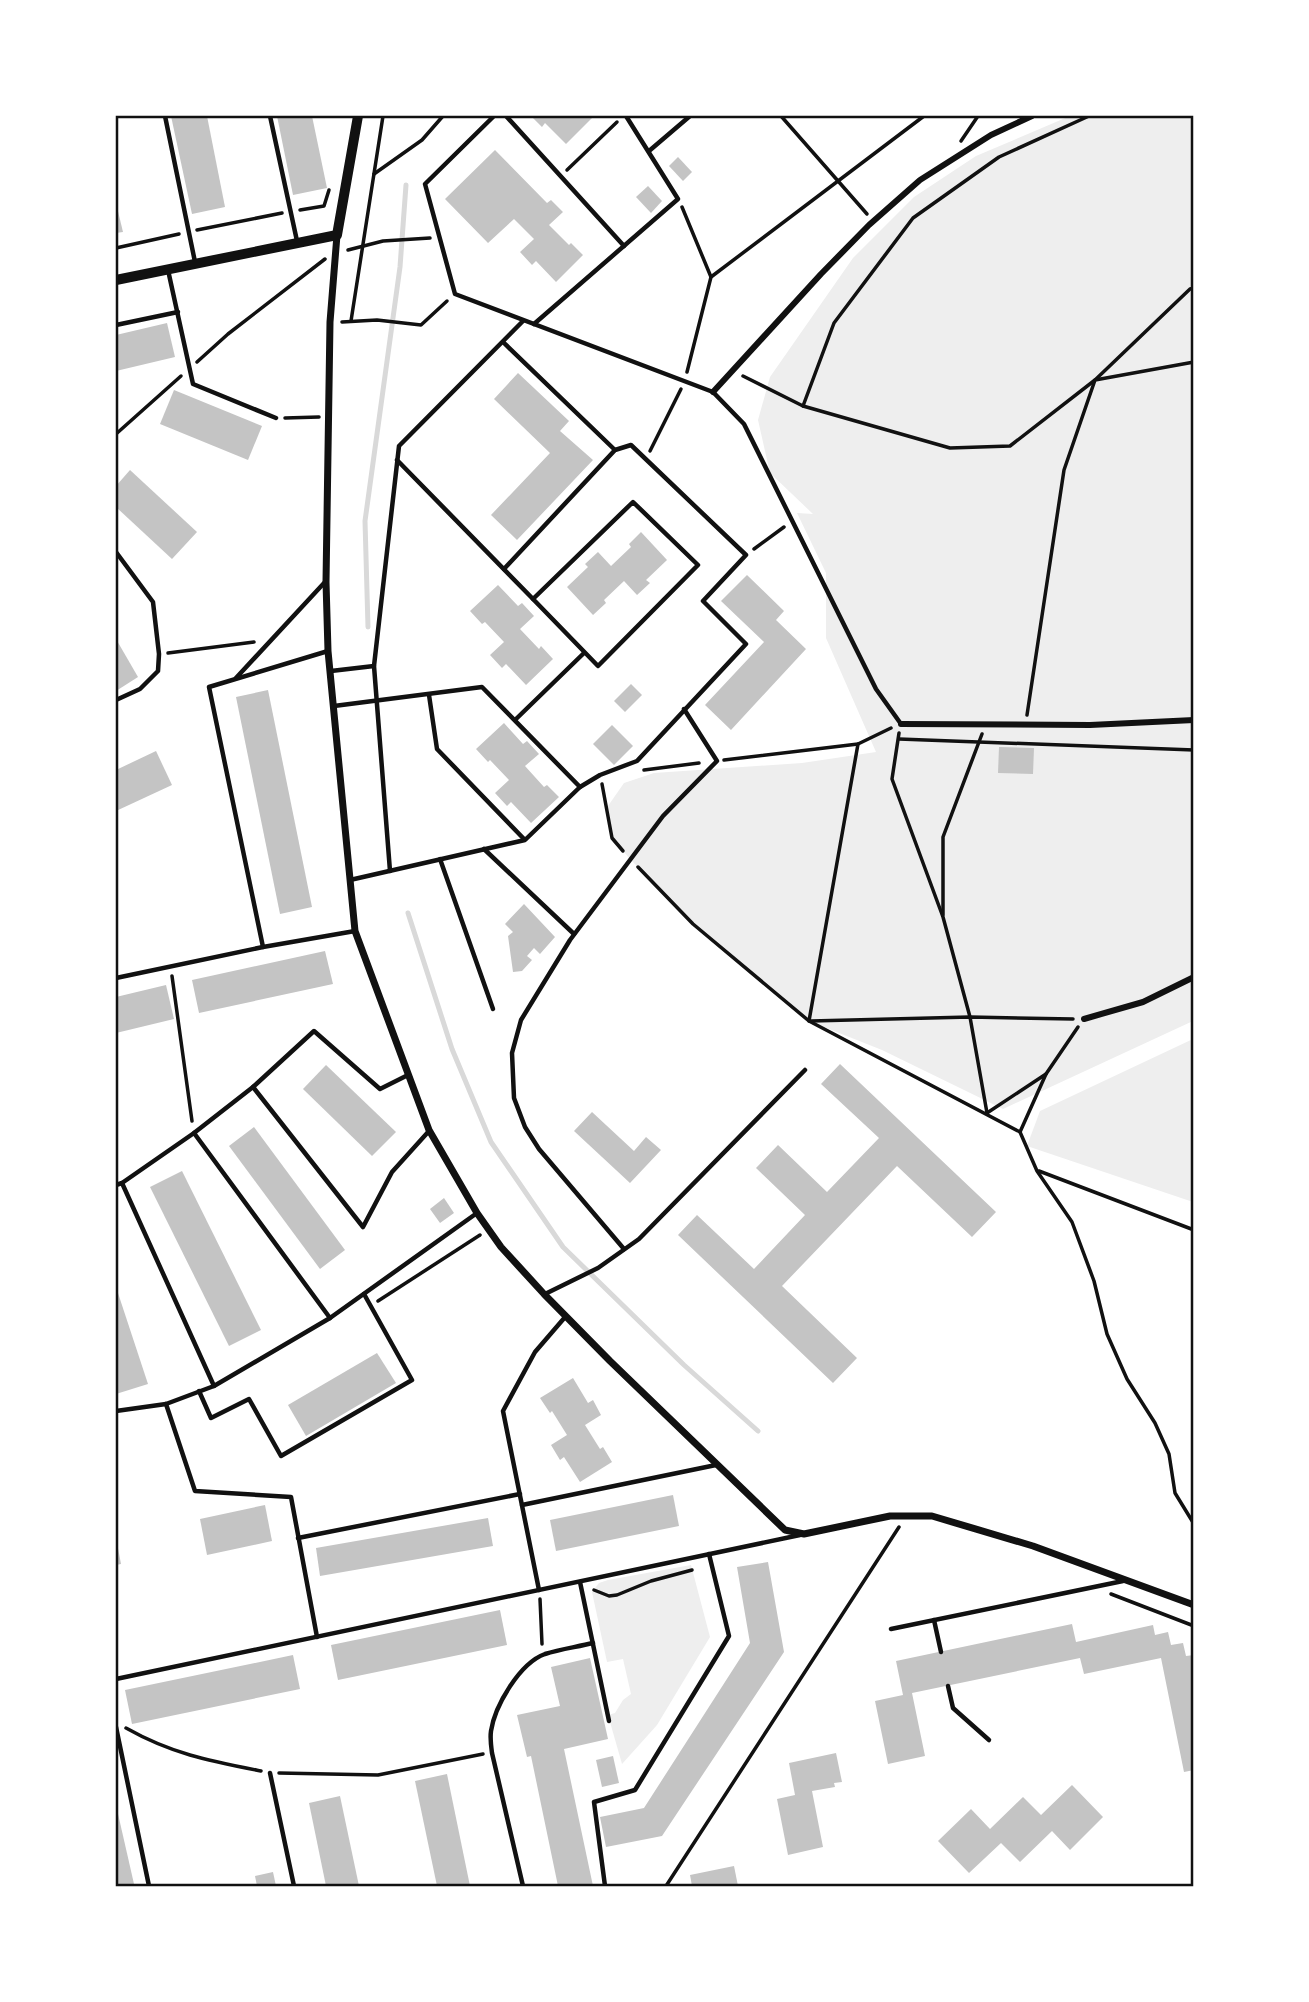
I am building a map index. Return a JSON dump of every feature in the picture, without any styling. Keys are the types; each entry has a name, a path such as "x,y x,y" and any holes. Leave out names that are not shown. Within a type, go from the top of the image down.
{"street":[{"path":"358,116 337,234 330,322 326,582 328,651 355,931 429,1130 477,1213 544,1294 781,1527 793,1533 804,1534 907,1514 944,1518 1034,1546 1194,1605"},
{"path":"713,392 821,274 920,180 992,135 1032,116"},
{"path":"116,280 337,234"},
{"path":"901,724 1026,723 1090,726 1194,720"},
{"path":"1084,1019 1143,1002 1194,977"}],"lane":[{"path":"165,116 195,264"},
{"path":"270,116 298,243"},
{"path":"494,116 425,184 455,294 713,392 744,424 876,689 901,724"},
{"path":"506,116 624,246"},
{"path":"534,325 678,199 625,116"},
{"path":"649,151 690,116"},
{"path":"168,269 193,384 276,418"},
{"path":"116,326 178,312"},
{"path":"390,871 374,667 399,446 523,321"},
{"path":"503,342 615,450"},
{"path":"350,880 525,840 580,787 600,775 636,761 746,643 704,601 746,555 631,444 615,450 504,569"},
{"path":"397,460 598,666 698,565 633,502 533,599"},
{"path":"116,552 153,602 159,654 158,671 140,690 116,700"},
{"path":"235,679 326,582"},
{"path":"263,947 209,687 328,651"},
{"path":"515,720 584,653"},
{"path":"330,671 374,667"},
{"path":"333,706 482,687 580,787"},
{"path":"429,695 437,749 525,840"},
{"path":"624,1249 539,1149 525,1127 514,1098 512,1053 521,1020 574,934 663,816 717,761 684,709"},
{"path":"484,849 574,934"},
{"path":"440,859 493,1009"},
{"path":"116,978 355,931"},
{"path":"116,1185 194,1133 253,1087 314,1031 380,1090 408,1075"},
{"path":"544,1294 598,1268 639,1239 805,1070"},
{"path":"253,1087 363,1227 392,1172 429,1130"},
{"path":"194,1133 330,1318"},
{"path":"122,1183 214,1386"},
{"path":"116,1412 166,1404 214,1386 330,1318 477,1213"},
{"path":"200,1391 211,1418 248,1399 281,1456 412,1380 364,1294"},
{"path":"539,1590 503,1411 535,1352 566,1316"},
{"path":"166,1404 195,1491 291,1497 317,1637"},
{"path":"522,1505 716,1465"},
{"path":"298,1538 520,1494"},
{"path":"116,1679 804,1534"},
{"path":"605,1886 594,1802 635,1790 729,1636 709,1554"},
{"path":"891,1629 1126,1580"},
{"path":"580,1581 609,1721"},
{"path":"934,1620 941,1652"},
{"path":"523,1886 492,1753 491,1732 496,1713 506,1691 521,1671 543,1654 593,1643"},
{"path":"948,1686 953,1709 989,1740"},
{"path":"116,1727 149,1886"},
{"path":"270,1773 294,1886"}],"path":[{"path":"351,321 383,116"},
{"path":"374,174 422,140 443,116"},
{"path":"561,176 625,116"},
{"path":"781,116 874,222"},
{"path":"711,277 924,116"},
{"path":"803,406 834,323 913,218 999,157 1089,116"},
{"path":"646,459 684,383 711,277 678,199"},
{"path":"116,248 324,206"},
{"path":"116,434 228,334 335,253 383,242 439,237"},
{"path":"733,371 803,406 950,448 1010,446 1095,380 1194,288"},
{"path":"330,322 377,320 421,325 455,294"},
{"path":"1095,380 1194,362"},
{"path":"1026,723 1064,470 1095,380"},
{"path":"276,418 328,417"},
{"path":"746,555 792,522"},
{"path":"159,654 272,640"},
{"path":"901,724 892,779 943,917 970,1017 987,1113"},
{"path":"639,771 858,744 901,724"},
{"path":"943,917 943,836 985,725"},
{"path":"898,738 1194,750"},
{"path":"809,1021 858,744"},
{"path":"600,775 612,838 692,924 809,1021 1020,1132 1037,1171 1072,1222 1094,1281 1107,1334 1127,1379 1155,1423 1169,1454 1175,1493 1194,1524"},
{"path":"171,967 194,1133"},
{"path":"809,1021 970,1017 1084,1019"},
{"path":"1020,1132 1046,1074 1084,1019"},
{"path":"987,1113 1046,1074"},
{"path":"1037,1171 1194,1230"},
{"path":"371,1306 489,1229"},
{"path":"666,1886 907,1514"},
{"path":"580,1581 598,1592 609,1596 617,1595 642,1584 698,1567 709,1554"},
{"path":"1093,1587 1194,1626"},
{"path":"539,1590 543,1654"},
{"path":"125,1727 189,1757 270,1773 378,1775 492,1753"}],"shaded area":[{"path":"1070,116 1193,116 1193,1021 1003,1109 882,1050 809,1021 693,924 630,859 612,838 608,806 624,783 654,773 802,763 876,752 826,638 826,573 797,513 813,514 770,473 758,420 770,377 853,258 914,197 976,156"},
{"path":"1193,1039 1193,1202 1027,1146 1040,1111"},
{"path":"691,1565 710,1637 657,1725 622,1764 608,1715 615,1713 623,1700 631,1694 623,1659 607,1662 592,1592 599,1583 608,1580"}],"building":[{"path":"171,116 207,116 225,207 192,214"},
{"path":"277,116 312,116 327,188 293,195"},
{"path":"531,116 593,117 566,144 545,123 542,127"},
{"path":"495,150 547,203 551,200 563,212 549,225 583,255 556,282 536,261 532,265 520,252 534,239 514,219 488,243 445,199"},
{"path":"678,157 692,172 683,181 669,166"},
{"path":"648,186 662,201 651,213 636,197"},
{"path":"116,203 123,232 116,233"},
{"path":"167,323 175,357 116,371 116,335"},
{"path":"518,373 569,421 560,431 593,460 517,540 491,515 550,453 494,399"},
{"path":"174,390 262,426 248,460 160,424"},
{"path":"130,470 197,532 172,559 116,507 116,486"},
{"path":"641,532 667,560 646,580 650,583 637,595 624,581 593,615 567,587 588,567 585,564 598,552 611,566 631,547 629,544"},
{"path":"747,575 784,611 776,620 806,649 731,730 705,705 764,642 721,601"},
{"path":"498,585 518,606 522,603 534,616 520,629 553,659 526,685 506,664 502,668 490,655 504,642 470,611"},
{"path":"116,639 138,677 116,691"},
{"path":"631,684 642,695 625,712 614,701"},
{"path":"268,690 312,907 280,914 236,697"},
{"path":"504,723 523,744 527,741 539,754 525,766 544,787 547,785 559,797 531,823 511,802 507,806 495,793 509,780 476,749"},
{"path":"612,725 633,746 614,765 593,744"},
{"path":"999,747 1034,748 1033,774 998,773"},
{"path":"156,751 172,785 116,811 116,770"},
{"path":"524,904 555,937 540,954 534,948 527,956 532,960 522,971 513,972 508,936 513,932 505,924"},
{"path":"325,951 333,984 199,1013 192,980"},
{"path":"166,985 174,1019 116,1033 116,997"},
{"path":"840,1064 996,1212 972,1237 897,1166 782,1286 857,1358 833,1383 678,1235 697,1215 754,1269 805,1215 756,1168 778,1145 827,1192 879,1138 821,1084"},
{"path":"326,1065 396,1132 372,1156 303,1089"},
{"path":"592,1112 634,1151 646,1137 661,1150 630,1183 574,1131"},
{"path":"254,1127 345,1250 320,1269 229,1146"},
{"path":"182,1171 261,1330 229,1346 150,1187"},
{"path":"444,1198 454,1213 440,1223 430,1209"},
{"path":"116,1287 148,1384 116,1394"},
{"path":"377,1353 396,1383 306,1436 288,1405"},
{"path":"573,1378 588,1403 593,1400 601,1415 585,1425 612,1462 580,1482 564,1457 560,1460 551,1445 567,1435 540,1398"},
{"path":"673,1495 679,1526 556,1551 550,1520"},
{"path":"265,1505 272,1541 207,1555 200,1519"},
{"path":"488,1518 493,1546 320,1576 316,1548"},
{"path":"116,1544 121,1564 116,1565"},
{"path":"768,1562 784,1652 662,1836 606,1847 600,1817 644,1808 750,1643 737,1567"},
{"path":"500,1610 507,1645 338,1680 331,1645"},
{"path":"1072,1624 1076,1642 1153,1625 1155,1635 1168,1632 1171,1645 1183,1643 1186,1656 1194,1655 1194,1770 1184,1772 1161,1658 1084,1674 1080,1658 912,1693 925,1756 888,1764 875,1701 903,1695 896,1661"},
{"path":"293,1655 300,1689 132,1724 125,1690"},
{"path":"590,1658 608,1739 564,1749 593,1886 558,1886 531,1756 527,1757 517,1715 560,1706 551,1667"},
{"path":"836,1753 842,1782 834,1783 835,1787 812,1791 823,1847 788,1855 777,1799 795,1795 789,1763"},
{"path":"613,1756 619,1783 602,1787 596,1760"},
{"path":"447,1774 470,1886 437,1886 415,1781"},
{"path":"1072,1785 1103,1817 1070,1850 1052,1831 1020,1862 1001,1843 969,1873 938,1841 971,1809 990,1829 1023,1797 1041,1815"},
{"path":"340,1796 359,1886 326,1886 309,1803"},
{"path":"116,1805 134,1884 122,1886 116,1886"},
{"path":"734,1866 738,1886 692,1886 690,1875"},
{"path":"273,1872 276,1886 257,1886 255,1876"}],"waterway":[{"path":"368,627 365,521 400,267 406,185"},
{"path":"408,913 452,1049 491,1142 563,1247 684,1365 758,1431"}]}
